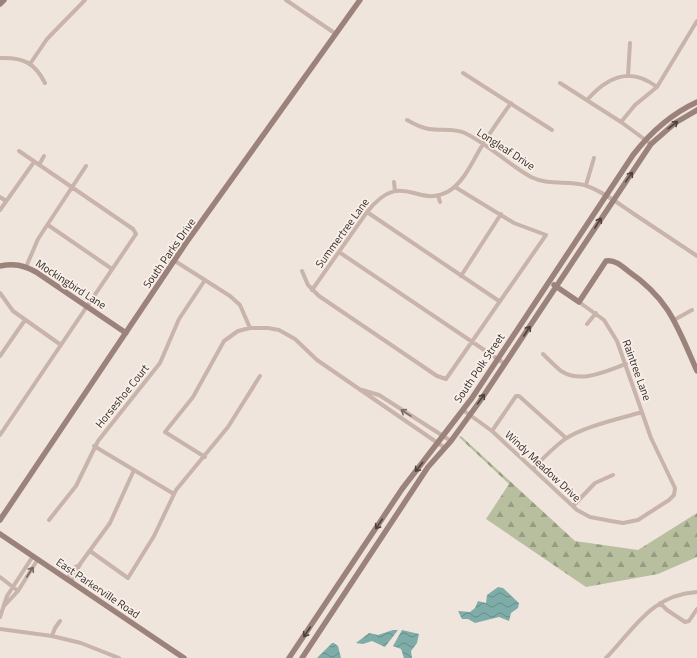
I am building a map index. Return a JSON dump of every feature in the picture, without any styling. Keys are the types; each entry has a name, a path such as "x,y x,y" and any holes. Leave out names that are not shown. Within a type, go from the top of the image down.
{"main road":[{"path":"0,4 4,0"},
{"name":"South Parks Drive","path":"0,520 175,261 360,0"},
{"name":"South Polk Street","path":"289,658 402,489 463,410 498,359 645,139 672,116 697,102"},
{"name":"South Polk Street","path":"302,658 428,467 451,441 470,415 651,144 675,123 697,110"},
{"path":"579,302 606,261 612,260 652,290 667,308 697,370"},
{"name":"Mockingbird Lane","path":"0,266 10,264 26,267 126,333"},
{"name":"Raintree Lane","path":"550,282 579,302"},
{"name":"East Parkerville Road","path":"0,534 184,658"}],"street":[{"path":"30,64 47,39 85,0"},
{"path":"286,0 336,34"},
{"path":"621,122 635,106 657,87 697,21"},
{"path":"628,76 630,43"},
{"path":"0,58 19,58 30,64 36,68 45,83"},
{"path":"463,73 552,130"},
{"path":"587,100 597,88 620,76 642,78 657,87"},
{"path":"560,83 621,122 651,144"},
{"path":"394,182 395,190 411,191 433,196 455,187 470,167 483,144 511,103"},
{"name":"Longleaf Drive","path":"407,120 420,127 430,130 460,132 483,144 531,176 553,184 586,185 613,199 697,256"},
{"path":"0,435 135,236 135,232 19,151"},
{"path":"39,165 44,156"},
{"path":"586,185 594,158"},
{"path":"0,210 34,162"},
{"path":"26,267 38,239 86,166"},
{"path":"302,271 312,290 437,376 446,379 546,235 542,232 514,223 455,187"},
{"name":"Summertree Lane","path":"312,290 375,201 387,192 395,190"},
{"path":"438,195 440,202"},
{"path":"0,196 6,201"},
{"path":"367,212 499,301"},
{"path":"461,276 501,214"},
{"path":"48,225 112,269"},
{"path":"339,252 505,364"},
{"path":"175,261 240,305 250,328"},
{"name":"Horseshoe Court","path":"49,520 76,486 94,446 160,363 179,319 205,280"},
{"path":"0,293 13,311 61,345"},
{"name":"Raintree Lane","path":"579,302 596,314 608,326 617,340 642,412 675,488"},
{"path":"674,320 692,310"},
{"path":"587,324 596,314"},
{"path":"0,356 25,320"},
{"path":"205,457 165,432 193,397 224,341 238,331 250,328 268,328 288,334 317,360 445,448"},
{"path":"543,354 560,370 575,377 590,376 626,364"},
{"path":"90,551 128,578 154,536 174,494 228,427 260,376"},
{"path":"358,389 378,396 451,441"},
{"path":"492,431 516,396 519,396 566,438"},
{"name":"Windy Meadow Drive","path":"463,410 492,431 573,506 590,517 611,521 629,522 638,520 660,507 674,495 675,488"},
{"path":"533,468 566,438 581,431 642,412"},
{"path":"416,429 421,422"},
{"path":"94,446 174,494"},
{"path":"69,580 75,567 80,564 110,523 134,470"},
{"path":"573,506 595,483 613,475"},
{"path":"0,617 7,596 32,556"},
{"path":"4,606 18,591 38,559"},
{"path":"0,577 18,591"},
{"path":"606,658 628,635 643,615 660,603 677,596 697,592"},
{"path":"660,603 666,610 687,622 697,609"},
{"path":"52,636 60,621"},
{"path":"0,629 52,636 81,643 119,658"}],"green space":[{"path":"461,436 575,541 638,550 697,513 697,557 658,574 586,587 486,519 509,484 459,437"}],"water":[{"path":"498,587 503,588 519,603 518,608 511,613 509,621 499,617 475,623 468,619 462,619 458,611 470,612 475,608 478,601 486,603 487,595"},
{"path":"393,630 398,630 385,647 372,641 363,644 356,643 369,633 378,635"},
{"path":"402,630 419,634 417,643 411,651 412,658 404,658 401,649 393,646"},
{"path":"332,643 338,646 341,658 317,658"}]}
